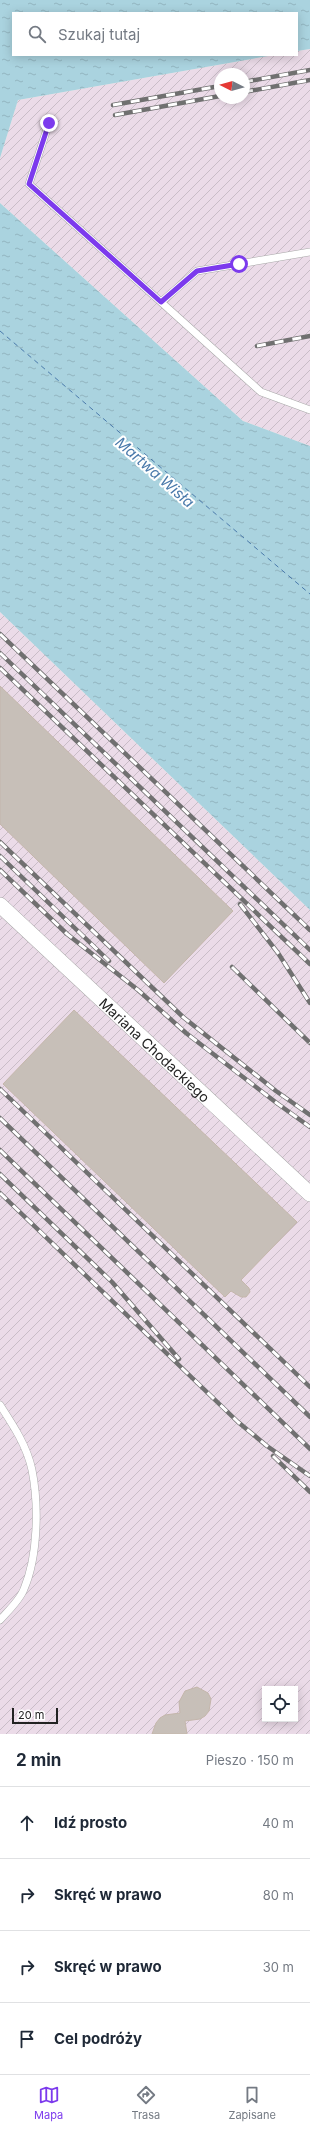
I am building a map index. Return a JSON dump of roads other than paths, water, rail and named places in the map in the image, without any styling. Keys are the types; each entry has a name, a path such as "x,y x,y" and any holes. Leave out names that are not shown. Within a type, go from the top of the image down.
{"street":[{"name":"Mariana Chodackiego","path":"0,905 310,1194"}],"lane":[{"path":"49,123 29,184 261,392 310,410"},
{"path":"161,302 197,271 310,252"},
{"path":"0,1405 19,1435 32,1470 35,1501 35,1538 31,1564 24,1590 0,1620"}],"water":[{"path":"0,0 310,0 310,49 298,51 298,12 12,12 12,56 268,56 18,100 0,158"},
{"name":"Martwa Wisła","path":"0,203 243,421 310,446 310,910 0,612"}],"railway":[{"path":"250,81 310,70"},
{"path":"250,91 310,80"},
{"path":"113,105 214,87"},
{"path":"115,115 214,97"},
{"path":"257,346 310,336"},
{"path":"0,634 310,930"},
{"path":"0,653 310,950"},
{"path":"0,668 310,964"},
{"path":"0,842 183,1017 276,1091 310,1115"},
{"path":"0,856 109,961"},
{"path":"0,870 67,934 138,990 186,1033 310,1127"},
{"path":"240,904 278,953 310,1003"},
{"path":"232,967 310,1043"},
{"path":"0,1089 310,1387"},
{"path":"0,1118 310,1417"},
{"path":"0,1150 310,1449"},
{"path":"0,1174 112,1282 179,1359"},
{"path":"0,1193 238,1422 267,1446 310,1476"},
{"path":"273,1456 310,1492"}]}
